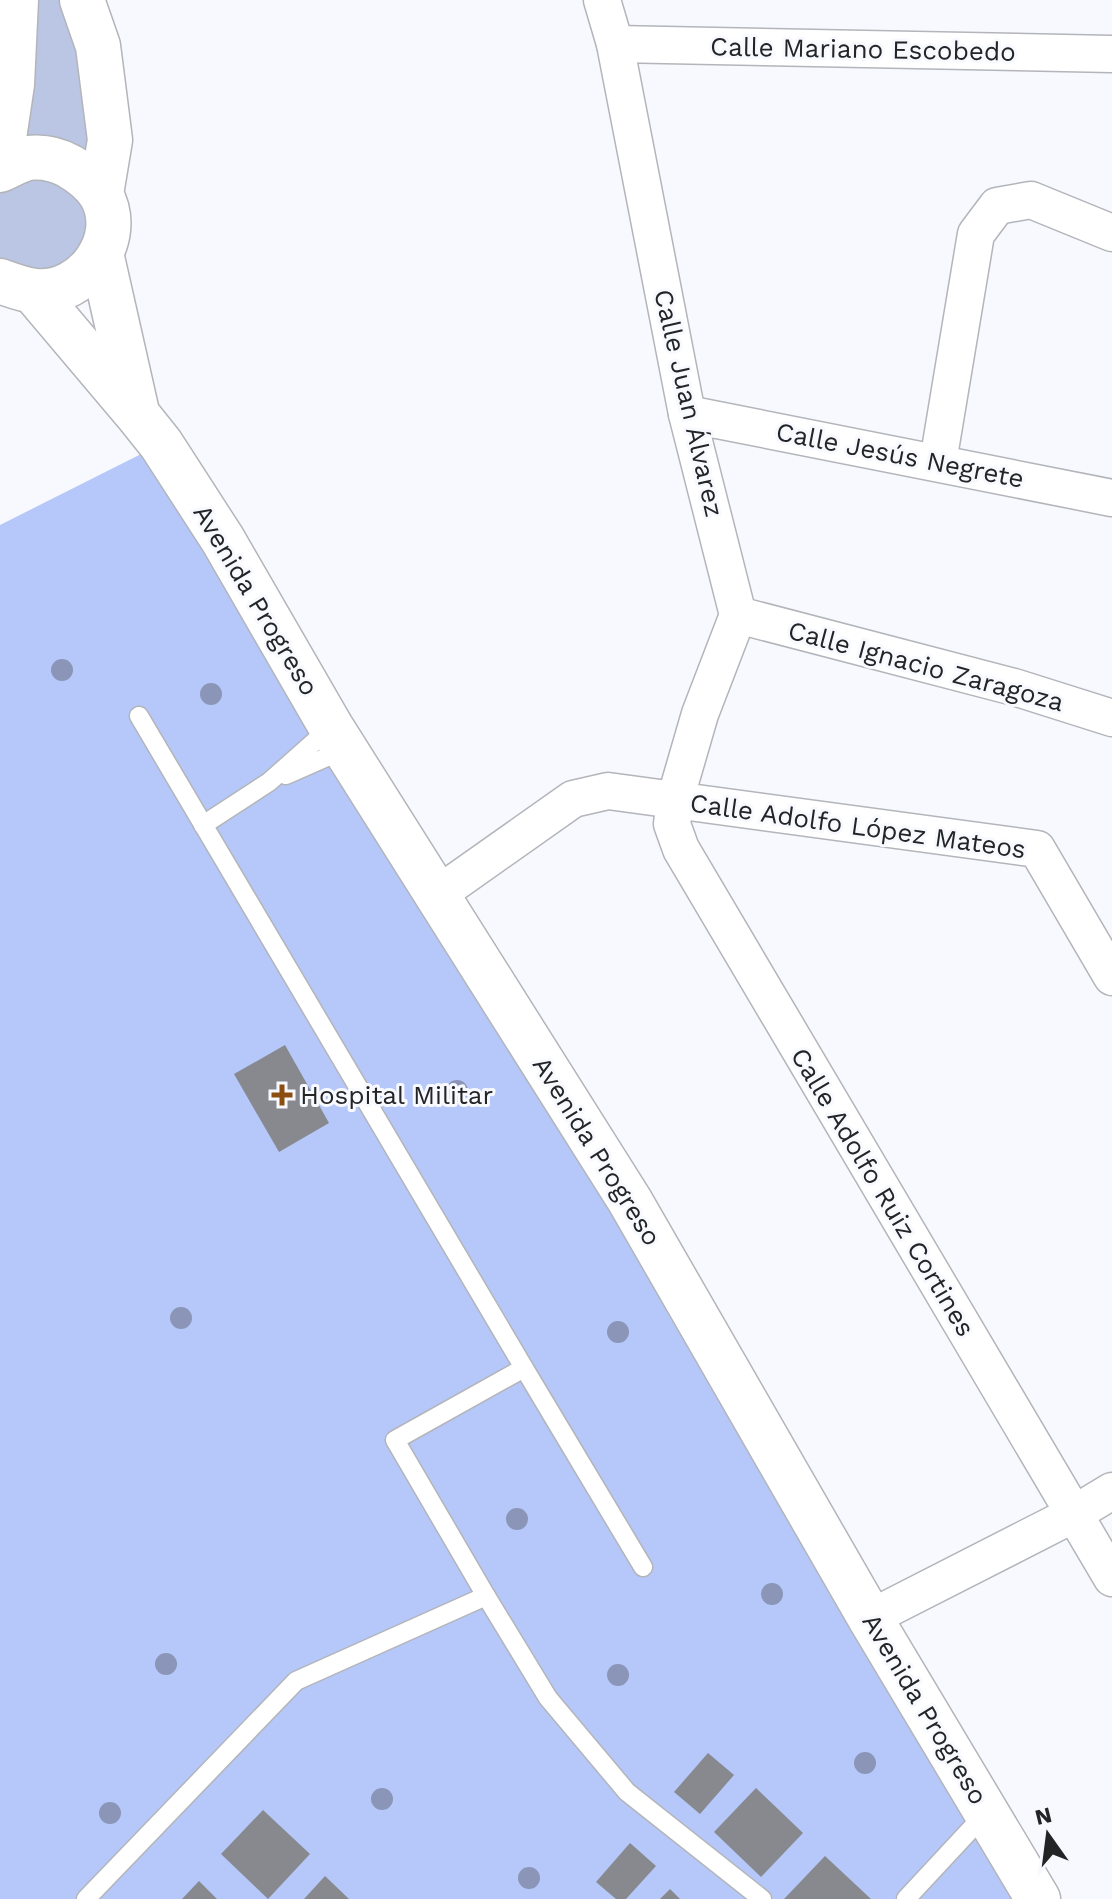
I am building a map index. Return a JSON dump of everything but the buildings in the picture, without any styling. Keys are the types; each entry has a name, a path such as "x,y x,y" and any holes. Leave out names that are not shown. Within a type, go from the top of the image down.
{"street":[{"path":"16,0 12,84 0,168 26,158 55,159 81,173 101,194"},
{"path":"82,0 98,46 110,140 101,194"},
{"name":"Calle Juan Álvarez","path":"602,0 615,44 687,414 738,615"},
{"name":"Calle Mariano Escobedo","path":"615,44 1112,54"},
{"name":"Avenida Progreso","path":"101,194 107,223 101,253 137,414"},
{"path":"938,462 976,234 997,206 1031,200 1112,233"},
{"path":"17,286 55,290 74,283 90,270 101,253"},
{"name":"Avenida Progreso","path":"17,286 137,414 161,444 227,546 338,738 630,1201 870,1618 1038,1899"},
{"name":"Calle Jesús Negrete","path":"687,414 1112,498"},
{"path":"437,895 573,799 608,791 679,788 700,714 738,615"},
{"name":"Calle Ignacio Zaragoza","path":"738,615 1014,687 1112,718"},
{"name":"Calle Adolfo López Mateos","path":"679,788 1037,849 1112,977"},
{"name":"Calle Adolfo Ruiz Cortines","path":"679,788 672,824 681,849 1112,1578"},
{"path":"870,1618 1074,1514 1112,1491"}],"lane":[{"path":"139,716 643,1567"},
{"path":"269,782 338,738"},
{"path":"203,825 338,738"},
{"path":"524,1368 395,1440 548,1698 627,1792 762,1899"},
{"path":"86,1899 296,1681 486,1596"},
{"path":"906,1899 987,1812"}],"shaded area":[{"path":"16,0 82,0 98,46 90,270 0,281 0,172"},
{"path":"161,444 1037,1899 0,1899 0,525"}],"place":[{"name":"Hospital Militar","path":"282,1095"}]}
